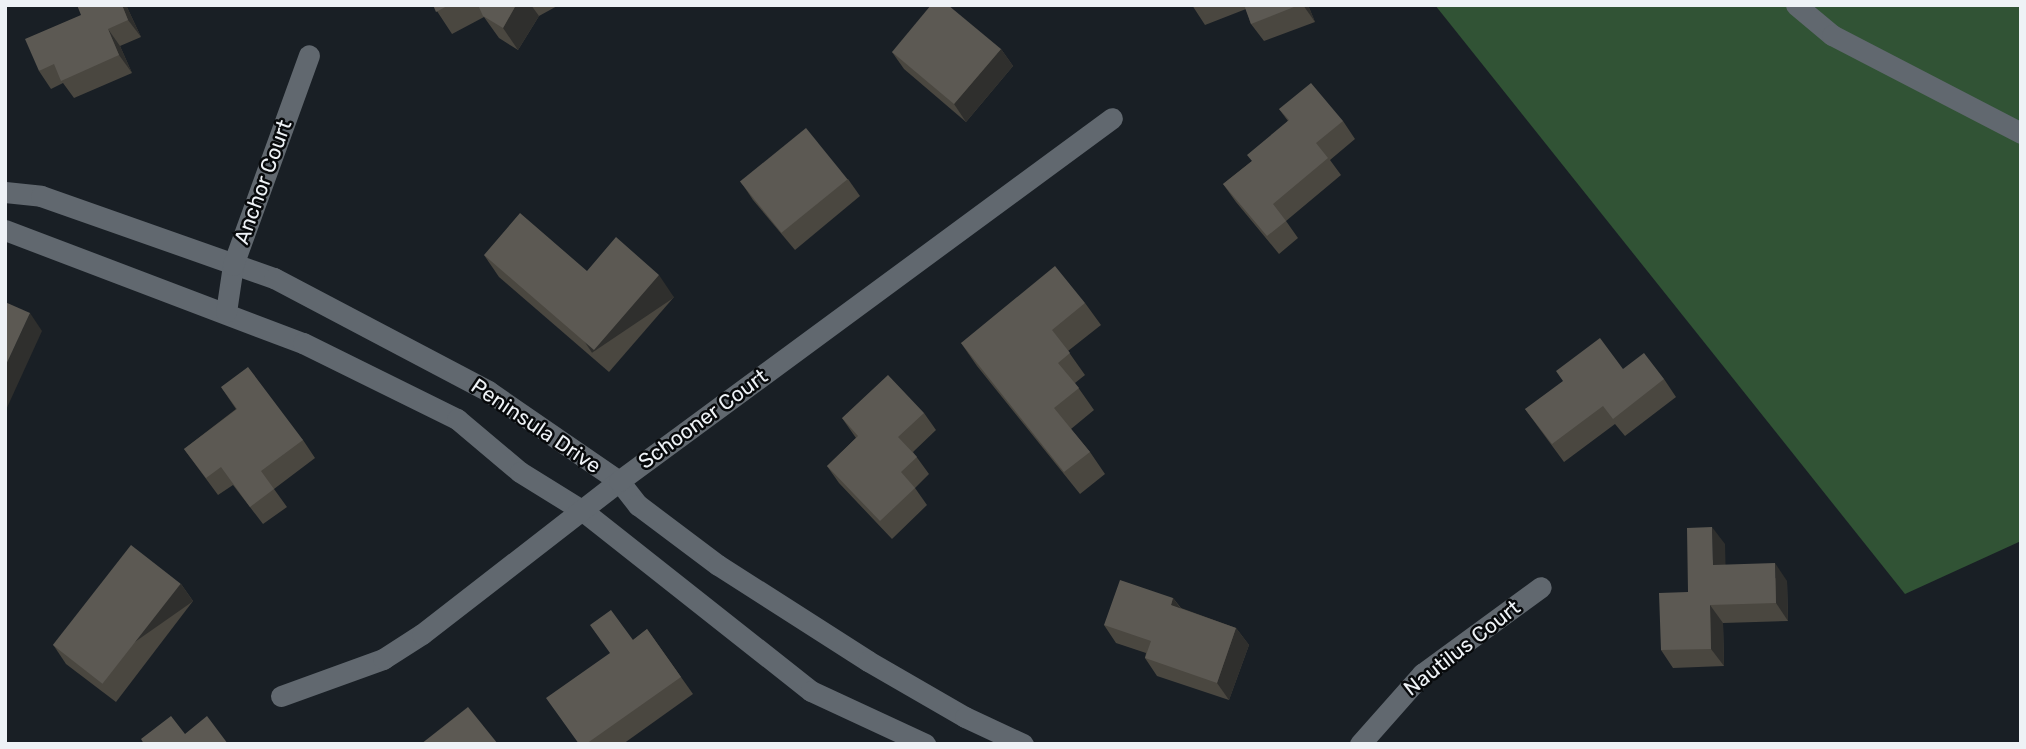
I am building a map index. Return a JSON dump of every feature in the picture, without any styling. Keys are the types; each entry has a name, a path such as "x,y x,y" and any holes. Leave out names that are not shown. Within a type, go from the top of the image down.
{"street":[{"path":"1796,5 1832,35 2021,133"},
{"name":"Anchor Court","path":"226,312 233,265 309,55"},
{"name":"Schooner Court","path":"281,696 383,659 583,511 619,481 1112,118"},
{"name":"Peninsula Drive","path":"5,192 41,196 274,278 488,391 619,481 638,505 718,565 879,667 965,717 1023,744"},
{"name":"Peninsula Drive","path":"5,230 226,312 457,419 520,472 583,511 811,691 925,744"},
{"name":"Nautilus Court","path":"1360,744 1422,674 1541,587"}],"green space":[{"path":"1435,5 2021,5 2021,541 1905,594"}],"building":[{"path":"77,5 122,5 128,20 108,29 119,55 61,81 54,64 39,71 25,39 81,15"},
{"path":"433,5 449,5 436,12"},
{"path":"478,5 516,5 503,28 483,16"},
{"path":"931,5 948,5 1001,49 954,104 892,52"},
{"path":"1244,5 1299,5 1251,24"},
{"path":"1311,83 1343,121 1316,143 1328,158 1273,204 1286,221 1267,236 1223,184 1252,161 1247,155 1289,120 1279,109"},
{"path":"806,128 848,179 781,233 740,181"},
{"path":"520,213 587,271 616,237 659,275 594,350 484,255"},
{"path":"1055,266 1085,303 1052,330 1070,353 1058,363 1079,388 1054,408 1090,452 1064,472 961,343"},
{"path":"5,302 30,313 5,367"},
{"path":"1600,338 1623,369 1644,353 1664,379 1613,419 1603,406 1552,444 1525,409 1563,381 1556,371"},
{"path":"248,367 303,440 261,471 274,489 250,507 221,467 206,478 184,449 237,409 221,387"},
{"path":"888,375 924,413 898,437 917,457 901,472 915,488 880,521 827,466 858,436 842,418"},
{"path":"1712,527 1713,565 1775,563 1776,603 1710,605 1711,649 1661,650 1659,593 1688,592 1687,528"},
{"path":"131,545 181,584 102,684 53,645"},
{"path":"1120,580 1173,598 1171,605 1236,628 1217,683 1145,658 1151,641 1104,625"},
{"path":"611,610 633,640 647,629 681,677 586,744 579,744 546,698 610,653 590,625"},
{"path":"468,707 498,744 421,744"},
{"path":"171,716 185,734 207,716 228,744 144,744 141,739"}]}
